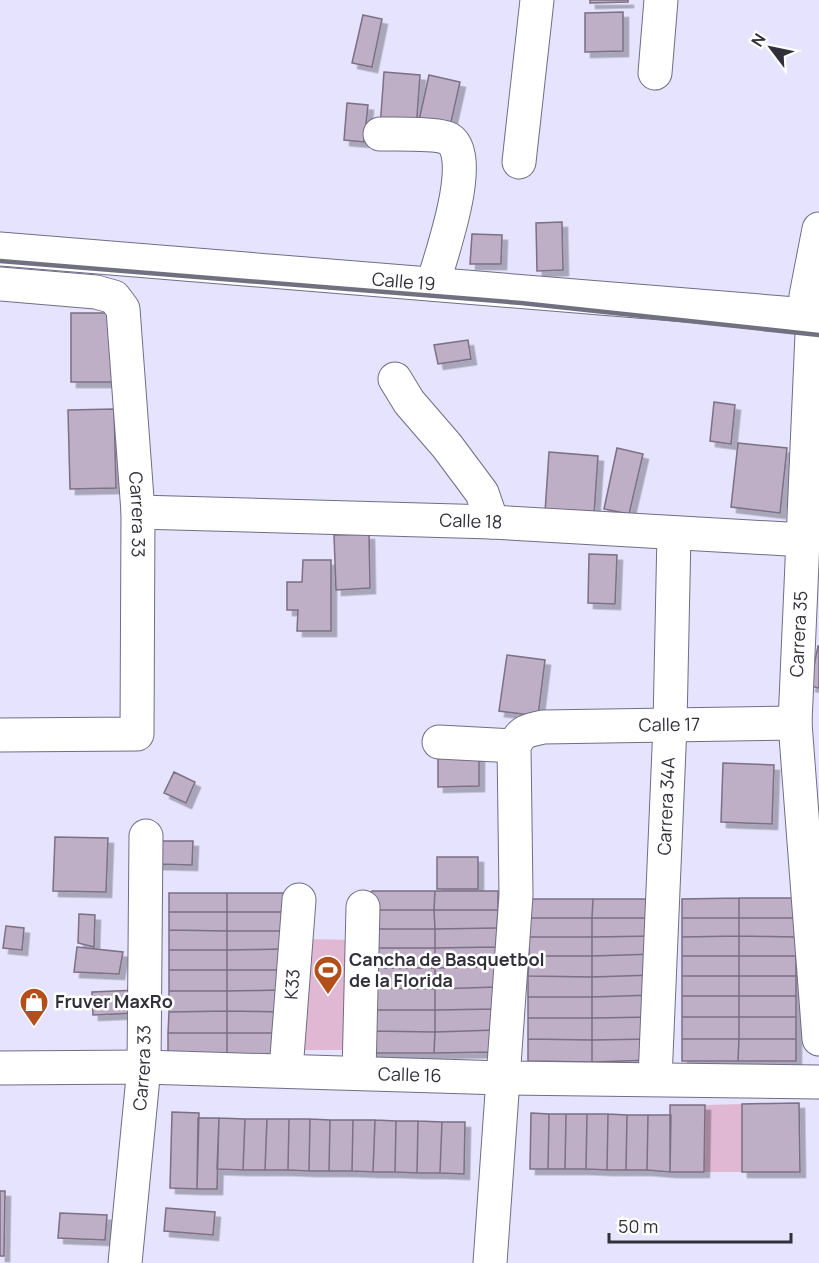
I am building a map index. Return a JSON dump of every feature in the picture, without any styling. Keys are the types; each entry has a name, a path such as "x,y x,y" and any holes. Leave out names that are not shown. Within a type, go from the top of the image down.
{"street":[{"path":"519,162 537,0"},
{"path":"656,72 661,0"},
{"path":"380,134 433,136 449,139 459,158 459,183 454,212 433,284"},
{"name":"Carrera 35","path":"819,229 806,296 813,328 795,723 813,863 819,1039"},
{"name":"Calle 19","path":"0,249 433,284 813,328"},
{"name":"Carrera 33","path":"0,284 96,292 114,297 123,309 138,512 137,734 0,735"},
{"path":"395,379 409,402 447,446 482,494 492,522"},
{"name":"Calle 18","path":"138,512 492,522 804,540"},
{"name":"Carrera 34A","path":"655,1080 670,725 674,533"},
{"name":"Calle 17","path":"514,746 519,735 543,727 795,723"},
{"path":"439,742 514,746 516,895 490,1263"},
{"name":"Carrera 33","path":"125,1263 144,1067 146,836"},
{"name":"K33","path":"286,1070 299,900"},
{"path":"359,1072 363,907"},
{"name":"Calle 16","path":"0,1068 144,1067 503,1078 819,1082"}],"shaded area":[{"name":"Cancha de Basquetbol de la Florida","path":"302,939 356,940 355,1050 300,1050"},
{"path":"742,1104 742,1172 704,1172 705,1105"}],"building":[{"path":"590,0 628,0 628,2 590,3"},
{"path":"623,12 623,51 585,52 585,13"},
{"path":"363,15 382,19 372,67 352,63"},
{"path":"384,72 420,75 416,130 380,128"},
{"path":"429,75 460,82 449,131 418,125"},
{"path":"347,103 368,105 364,142 344,140"},
{"path":"562,222 563,270 537,271 536,223"},
{"path":"472,234 502,235 501,264 470,264"},
{"path":"71,313 114,313 114,382 71,382"},
{"path":"468,340 471,359 438,364 434,345"},
{"path":"714,402 735,405 731,444 710,441"},
{"path":"114,409 116,488 70,489 68,410"},
{"path":"738,443 787,448 780,513 731,507"},
{"path":"617,448 643,454 629,514 604,509"},
{"path":"549,452 598,456 594,515 545,512"},
{"path":"369,534 370,588 336,590 334,535"},
{"path":"589,554 617,555 615,604 588,603"},
{"path":"303,560 331,560 331,631 297,631 298,610 287,610 287,582 302,582"},
{"path":"819,646 819,688 810,686"},
{"path":"507,655 545,660 538,716 499,711"},
{"path":"479,754 479,786 438,787 438,755"},
{"path":"723,763 774,765 772,824 721,822"},
{"path":"174,772 195,782 186,803 164,793"},
{"path":"55,837 108,838 106,892 53,891"},
{"path":"157,841 193,841 192,865 156,864"},
{"path":"437,857 478,857 478,889 437,889"},
{"path":"372,891 435,891 434,910 371,910"},
{"path":"435,891 498,891 498,910 434,910"},
{"path":"169,893 227,893 227,912 169,912"},
{"path":"227,893 284,893 284,912 227,912"},
{"path":"739,898 797,898 796,918 739,918"},
{"path":"739,898 739,918 682,918 682,899"},
{"path":"529,899 593,899 592,918 529,918"},
{"path":"593,899 657,899 656,918 592,918"},
{"path":"371,910 434,910 435,929 371,929"},
{"path":"434,910 498,910 497,928 435,929"},
{"path":"169,912 227,912 227,931 169,930"},
{"path":"227,912 284,912 284,931 227,931"},
{"path":"79,914 95,915 94,947 78,943"},
{"path":"529,918 592,918 592,937 529,937"},
{"path":"592,918 656,918 656,936 592,937"},
{"path":"682,918 739,918 739,936 682,937"},
{"path":"739,918 796,918 796,937 739,936"},
{"path":"6,926 24,928 22,950 3,948"},
{"path":"497,928 496,947 435,948 435,929"},
{"path":"371,929 435,929 435,948 371,948"},
{"path":"169,930 227,931 227,950 169,950"},
{"path":"227,931 284,931 284,949 227,950"},
{"path":"656,936 655,954 592,956 592,937"},
{"path":"739,936 796,937 796,956 739,956"},
{"path":"739,936 739,956 682,956 682,937"},
{"path":"529,937 592,937 592,956 529,956"},
{"path":"77,947 123,952 119,974 74,972"},
{"path":"496,947 496,967 435,968 435,948"},
{"path":"371,948 435,948 435,968 371,968"},
{"path":"284,949 283,970 227,970 227,950"},
{"path":"169,950 227,950 227,970 169,970"},
{"path":"655,954 654,975 592,977 592,956"},
{"path":"529,956 592,956 592,977 528,976"},
{"path":"682,956 739,956 739,976 682,976"},
{"path":"739,956 796,956 796,976 739,976"},
{"path":"496,967 496,987 435,989 435,968"},
{"path":"371,968 435,968 435,989 371,988"},
{"path":"169,970 227,970 227,991 169,991"},
{"path":"227,970 283,970 283,990 227,991"},
{"path":"654,975 654,995 592,997 592,977"},
{"path":"528,976 592,977 592,997 528,997"},
{"path":"682,976 739,976 739,996 682,996"},
{"path":"739,976 796,976 796,996 739,996"},
{"path":"496,987 496,1009 435,1010 435,989"},
{"path":"371,988 435,989 435,1010 371,1010"},
{"path":"138,990 138,1013 93,1015 92,992"},
{"path":"283,990 283,1012 227,1011 227,991"},
{"path":"169,991 227,991 227,1011 169,1012"},
{"path":"654,995 654,1017 592,1018 592,997"},
{"path":"682,996 739,996 739,1017 682,1017"},
{"path":"739,996 796,996 796,1017 739,1017"},
{"path":"528,997 592,997 592,1018 528,1018"},
{"path":"496,1009 496,1030 435,1032 435,1010"},
{"path":"371,1010 435,1010 435,1032 371,1031"},
{"path":"227,1011 227,1033 168,1033 169,1012"},
{"path":"227,1011 283,1012 283,1033 227,1033"},
{"path":"654,1017 653,1039 592,1040 592,1018"},
{"path":"682,1017 739,1017 739,1039 682,1039"},
{"path":"739,1017 796,1017 796,1039 739,1039"},
{"path":"528,1018 592,1018 592,1040 528,1039"},
{"path":"496,1030 496,1052 434,1053 435,1032"},
{"path":"371,1031 435,1032 434,1053 370,1053"},
{"path":"168,1033 227,1033 227,1054 168,1054"},
{"path":"227,1033 283,1033 283,1054 227,1054"},
{"path":"528,1039 592,1040 592,1062 528,1061"},
{"path":"653,1039 653,1060 592,1062 592,1040"},
{"path":"682,1039 739,1039 738,1061 682,1061"},
{"path":"739,1039 796,1039 796,1061 738,1061"},
{"path":"799,1103 800,1172 742,1172 742,1104"},
{"path":"670,1105 705,1105 704,1172 670,1172"},
{"path":"172,1112 199,1113 197,1189 170,1188"},
{"path":"531,1113 549,1114 548,1169 530,1169"},
{"path":"549,1114 566,1114 565,1169 548,1169"},
{"path":"566,1114 587,1114 586,1169 565,1169"},
{"path":"587,1114 608,1114 607,1170 586,1169"},
{"path":"608,1114 627,1115 626,1170 607,1170"},
{"path":"627,1115 648,1115 647,1170 626,1170"},
{"path":"648,1115 671,1115 670,1172 647,1170"},
{"path":"198,1118 219,1118 217,1189 197,1189"},
{"path":"219,1118 245,1119 243,1170 217,1169"},
{"path":"245,1119 267,1119 265,1170 243,1170"},
{"path":"267,1119 289,1119 288,1170 265,1170"},
{"path":"289,1119 310,1119 309,1171 288,1170"},
{"path":"310,1119 330,1120 329,1171 309,1171"},
{"path":"330,1120 353,1120 352,1171 329,1171"},
{"path":"353,1120 375,1120 373,1172 352,1171"},
{"path":"375,1120 396,1121 395,1172 373,1172"},
{"path":"396,1121 418,1121 417,1173 395,1172"},
{"path":"418,1121 442,1122 440,1173 417,1173"},
{"path":"442,1122 465,1122 464,1174 440,1173"},
{"path":"0,1191 5,1191 4,1256 0,1256"},
{"path":"166,1208 215,1212 213,1235 164,1231"},
{"path":"60,1213 107,1215 105,1240 58,1238"}],"railway":[{"path":"0,261 521,303 819,335"}],"place":[{"name":"Cancha de Basquetbol de la Florida","path":"328,996"},
{"name":"Fruver MaxRo","path":"34,1028"}]}
